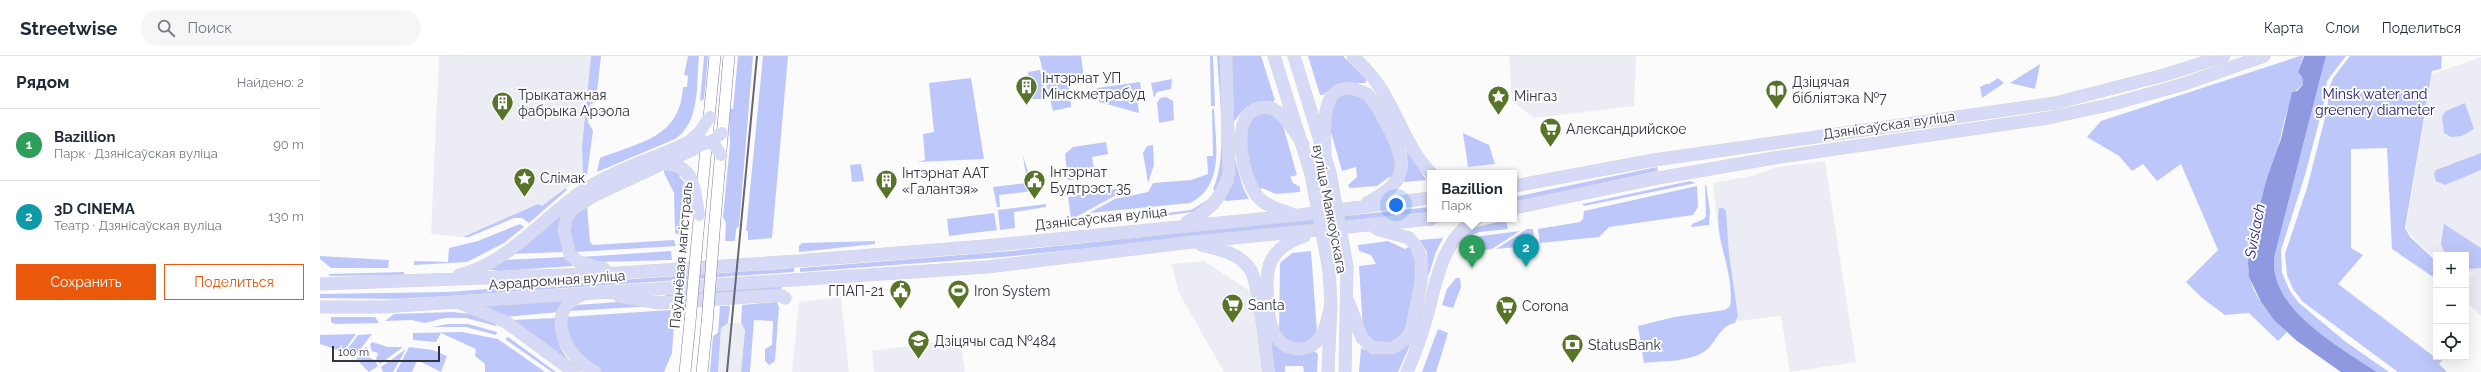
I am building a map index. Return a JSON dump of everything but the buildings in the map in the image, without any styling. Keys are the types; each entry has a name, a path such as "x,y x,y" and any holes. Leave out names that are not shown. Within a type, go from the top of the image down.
{"main road":[{"name":"Паўднёвая магістраль","path":"685,372 715,56"},
{"path":"702,372 729,56"},
{"path":"1182,225 1207,212 1215,202 1226,183 1229,160 1226,56"},
{"name":"вуліца Маякоўскага","path":"1274,56 1303,144 1311,174 1328,270 1331,304 1328,372"},
{"name":"вуліца Маякоўскага","path":"1294,56 1325,153 1347,267 1348,301 1345,372"},
{"path":"1353,56 1379,86 1411,144 1429,170"},
{"name":"Дзянісаўская вуліца","path":"1517,185 1654,160 1982,112 2055,103 2109,90 2224,56"},
{"name":"Дзянісаўская вуліца","path":"1517,207 1744,163 2048,118 2113,104 2181,85 2264,56"},
{"path":"1325,153 1324,115 1330,98 1340,90 1350,88 1367,94 1397,144 1401,165 1399,176 1389,191 1359,207"},
{"path":"1298,214 1268,205 1258,197 1254,191 1242,154 1241,137 1243,123 1248,115 1259,108 1273,109 1286,119 1303,144"},
{"path":"1976,128 1977,120 1982,112"},
{"path":"438,281 482,267 510,250 583,191 689,142 700,132 710,117"},
{"path":"619,272 587,265 570,255 564,237 567,217 578,204 708,142 722,133"},
{"path":"689,142 708,142 715,145 720,155"},
{"path":"661,164 675,165 688,173 693,182 699,215"},
{"name":"Дзянісаўская вуліца","path":"775,262 985,246 1298,214 1427,198"},
{"path":"1192,242 1314,232 1427,219"},
{"path":"1407,372 1420,342 1445,254 1462,230 1472,222"},
{"path":"1348,301 1362,338 1373,348 1393,348 1406,338 1411,330 1422,268 1416,246 1403,235 1364,227"},
{"path":"1314,232 1281,248 1270,262 1267,288 1274,334 1289,348 1297,350 1312,345 1324,330 1331,304"},
{"path":"1192,242 1232,254 1251,270 1257,293 1269,372"},
{"name":"Аэрадромная вуліца","path":"320,307 383,307 1018,264 1192,242"},
{"name":"Аэрадромная вуліца","path":"320,284 438,281 619,272 775,262"},
{"path":"587,293 569,304 563,314 562,329 565,342 575,358 582,366 595,372"},
{"path":"600,293 659,303 780,295 785,298"},
{"path":"455,302 500,318 574,372"}],"shaded area":[{"path":"439,56 591,56 582,147 583,176 542,207 538,204 463,237 431,234"},
{"path":"1509,56 1636,56 1634,106 1534,118 1512,101"},
{"path":"2481,57 2481,316 2469,305 2469,276 2475,272 2469,273 2469,252 2433,252 2433,256 2414,239 2406,228 2432,74"},
{"path":"1825,161 1856,362 1790,372 1781,316 1738,321 1727,242 1720,243 1713,183 1752,176 1777,167"},
{"path":"1204,261 1253,293 1263,372 1224,372 1178,291 1172,264"},
{"path":"841,297 849,372 792,372 799,302"},
{"path":"728,323 741,323 745,330 741,372 718,372 721,328"},
{"name":"Дзіцячы сад №484","path":"960,339 965,372 874,372 872,351"}],"green space":[{"path":"591,56 601,56 596,101 590,105 588,122 593,131 587,175 583,176 582,147"},
{"path":"688,56 699,56 697,90 693,112 689,123 683,132 675,139 597,172 600,158 643,142 666,128 674,117 680,104 683,87 687,87 688,76 684,75"},
{"path":"704,56 708,56 704,99 700,101"},
{"path":"738,56 753,56 739,226 736,229 735,241 725,241 726,223 723,217 730,144 729,109 733,109"},
{"path":"763,56 788,56 772,238 748,240 748,231 746,231"},
{"path":"1039,56 1081,56 1084,78 1069,80 1071,107 1053,111"},
{"path":"1210,56 1213,56 1215,106 1211,106"},
{"path":"1217,56 1220,56 1224,163 1223,176 1216,192 1213,189 1218,176 1221,143 1221,106"},
{"path":"1231,56 1261,56 1275,100 1273,102 1261,101 1251,104 1235,121 1234,120"},
{"path":"1308,56 1343,56 1366,79 1366,83 1339,83 1323,95 1320,95"},
{"name":"Minsk water and greenery diameter","path":"2303,56 2298,72 2302,77 2303,85 2295,91 2285,118 2276,156 2266,181 2248,263 2251,283 2255,293 2266,309 2287,332 2278,341 2249,313 2225,315 2202,298 2186,282 2218,250 2181,164 2157,181 2143,164 2132,171 2119,156 2087,137 2101,121"},
{"name":"Minsk water and greenery diameter","path":"2326,56 2346,56 2327,81 2324,103 2305,175 2281,250 2282,273 2290,291 2299,303 2346,342 2389,372 2377,372 2326,338 2308,324 2293,308 2282,291 2275,273 2275,254"},
{"name":"Minsk water and greenery diameter","path":"2350,56 2442,56 2441,69 2432,71 2405,228 2410,237 2433,258 2433,277 2392,249 2387,148 2351,149 2351,248 2363,255 2338,284 2433,356 2433,360 2442,360 2439,364 2447,372 2398,372 2303,302 2293,289 2287,275 2285,254 2307,188 2327,110 2329,89 2333,78"},
{"path":"2040,64 2035,89 2010,83"},
{"path":"1040,70 1047,99 1030,99 1028,72"},
{"path":"971,78 984,159 917,162 925,160 923,134 934,132 929,83"},
{"path":"1998,78 2004,83 1982,98 1980,87 1989,84"},
{"path":"1172,79 1171,89 1157,92 1154,98 1151,83"},
{"path":"1140,82 1141,90 1136,90 1139,113 1099,102 1097,88"},
{"path":"1345,94 1361,95 1369,102 1396,156 1398,168 1393,178 1389,177 1377,186 1350,188 1348,185 1357,177 1356,167 1342,171 1327,118 1334,99"},
{"path":"1166,97 1173,101 1174,120 1159,123 1157,103 1160,98"},
{"path":"2465,103 2474,129 2462,136 2451,137 2444,133 2442,117 2446,111"},
{"path":"1214,108 1216,162 1214,174 1209,185 1201,195 1190,203 1089,213 1115,199 1148,192 1153,183 1191,180 1208,174 1207,156 1213,156 1212,110"},
{"path":"1270,113 1282,122 1297,175 1290,177 1293,183 1300,187 1300,192 1276,194 1262,188 1257,191 1248,164 1245,133 1248,124 1254,115"},
{"path":"1463,133 1489,145 1495,164 1468,167"},
{"path":"1106,142 1108,154 1092,157 1094,170 1079,172 1073,180 1068,180 1065,154 1073,147"},
{"path":"1153,145 1154,165 1148,183 1143,153 1147,146"},
{"path":"1406,148 1426,180 1404,182 1408,166"},
{"path":"2481,153 2481,170 2445,185 2436,181 2434,174 2436,170"},
{"path":"1023,156 1034,191 999,195 1000,207 997,207 993,187 1027,183"},
{"path":"1235,159 1243,188 1249,199 1226,201 1224,200 1233,183"},
{"path":"861,164 864,181 852,182 850,165"},
{"path":"1657,167 1658,171 1517,201 1517,196"},
{"path":"669,168 681,174 679,176 684,182 686,190 680,235 675,233 674,193 664,173 664,170"},
{"path":"1690,181 1696,183 1584,206 1582,204"},
{"path":"1706,184 1710,212 1709,225 1691,227 1692,224 1704,219 1706,216"},
{"path":"1133,186 1076,217 1071,218 1068,197"},
{"path":"1697,186 1698,207 1693,215 1609,227 1599,237 1540,243 1538,229 1580,222 1583,219 1584,211"},
{"path":"566,188 567,190 529,223 522,218 514,218 469,237 463,237 538,204 542,206"},
{"path":"1209,199 1211,200 1198,211 1145,219 1151,215 1191,210"},
{"path":"1046,204 1046,207 1014,212 1015,228 1000,230 998,210"},
{"path":"587,207 590,242 593,245 674,240 676,246 575,252 569,232 571,221"},
{"path":"1427,207 1427,212 1003,257 800,272 800,268 1010,251"},
{"path":"1719,208 1723,208 1726,211 1729,254 1738,316 1735,323 1725,328 1707,350 1696,356 1681,360 1644,363 1638,326 1674,317 1725,310 1730,306 1730,281 1719,232"},
{"path":"994,213 997,230 949,236 947,219"},
{"path":"561,215 559,235 563,252 510,254"},
{"path":"1498,222 1506,222 1508,229 1480,232 1461,239 1473,228"},
{"path":"520,224 524,227 504,243 467,262 414,265 414,261 448,262 449,248 478,241"},
{"path":"2444,224 2481,248 2481,268 2469,269 2469,252 2444,252 2441,243"},
{"path":"1527,229 1533,229 1535,245 1496,249"},
{"path":"1520,231 1492,249 1475,252 1462,243 1473,237"},
{"path":"1443,238 1436,252 1428,277 1427,253 1420,240"},
{"path":"875,241 875,244 799,252 799,246 802,243"},
{"path":"1388,241 1405,249 1410,246 1415,257 1417,268 1405,330 1400,336 1389,343 1373,341 1363,330 1359,266 1376,264 1371,255 1359,251 1358,245"},
{"path":"671,251 672,260 598,262 581,257"},
{"path":"1311,251 1317,332 1307,344 1289,343 1279,332 1280,263 1292,253"},
{"path":"320,256 389,260 388,268 331,268 320,259"},
{"path":"565,257 573,264 572,266 499,271 486,269 505,260"},
{"path":"794,268 794,272 450,296 395,299 320,298 320,294 446,292"},
{"path":"404,272 404,275 330,276 328,274"},
{"path":"1456,278 1460,278 1461,287 1453,308 1442,305 1447,289"},
{"path":"782,287 780,291 661,298 666,295"},
{"path":"563,301 559,312 504,317 483,308 485,305"},
{"path":"632,301 654,306 569,311 577,305"},
{"path":"777,302 779,307 775,361 769,365 765,361 765,349 772,345 773,321 754,320 750,372 741,372 745,330 741,323 742,305"},
{"path":"720,306 730,306 728,323 721,328 718,372 710,372 713,336 718,333"},
{"path":"671,310 669,323 674,324 672,353 664,372 601,372 572,350 565,317"},
{"path":"453,312 471,314 498,323 496,326 466,318 444,318 425,323 411,320 385,321 394,314"},
{"path":"331,317 375,317 379,323 335,324 331,322"},
{"path":"556,318 558,342 561,349 570,361 583,372 562,360 512,320"},
{"path":"448,324 468,324 497,332 496,335 466,327 432,327"},
{"path":"1438,329 1448,333 1436,372 1422,372"},
{"path":"462,332 498,339 545,372 485,372 485,364 475,356 476,349 441,333 436,342 413,340 413,333"},
{"path":"356,334 343,352 320,344 320,335"},
{"path":"372,334 355,356 346,351 358,335"},
{"path":"508,337 556,372 552,372 505,339"},
{"path":"1413,339 1398,372 1359,372 1361,348 1382,354 1395,352"},
{"path":"1272,341 1282,349 1296,354 1314,351 1318,354 1317,372 1304,372 1303,366 1285,366 1285,372 1274,372 1270,345"},
{"path":"372,342 388,347 403,347 380,364 376,359 378,353 372,351 370,345"},
{"path":"366,347 370,352 370,358 375,360 378,366 369,372 356,359"},
{"path":"409,347 433,350 447,356 441,372 417,360 412,372 396,372"},
{"path":"406,349 393,372 383,372 381,367"}],"water":[{"name":"Svislach","path":"2304,56 2326,56 2275,254 2275,273 2282,291 2293,308 2308,324 2326,338 2377,372 2341,372 2297,341 2274,320 2261,302 2249,277 2248,263 2250,246 2266,181 2281,139 2292,92 2297,91 2303,85 2302,77 2298,72"}],"railway":[{"path":"727,372 757,56"}],"place":[{"name":"Інтэрнат УП Мінскметрабуд","path":"1026,106"},
{"name":"Дзіцячая бібліятэка №7","path":"1776,110"},
{"name":"Мінгаз","path":"1498,116"},
{"name":"Трыкатажная фабрыка Арэола","path":"503,122"},
{"name":"Александрийское","path":"1551,148"},
{"name":"Слімак","path":"525,198"},
{"name":"Інтэрнат ААТ «Галантэя»","path":"886,200"},
{"name":"Інтэрнат Будтрэст 35","path":"1035,200"},
{"name":"3D CINEMA","path":"1526,267"},
{"name":"Bazillion","path":"1472,268"},
{"name":"ГПАП-21","path":"900,310"},
{"name":"Iron System","path":"959,310"},
{"name":"Santa","path":"1233,324"},
{"name":"Corona","path":"1507,326"},
{"name":"Дзіцячы сад №484","path":"918,360"},
{"name":"StatusBank","path":"1573,364"}]}
